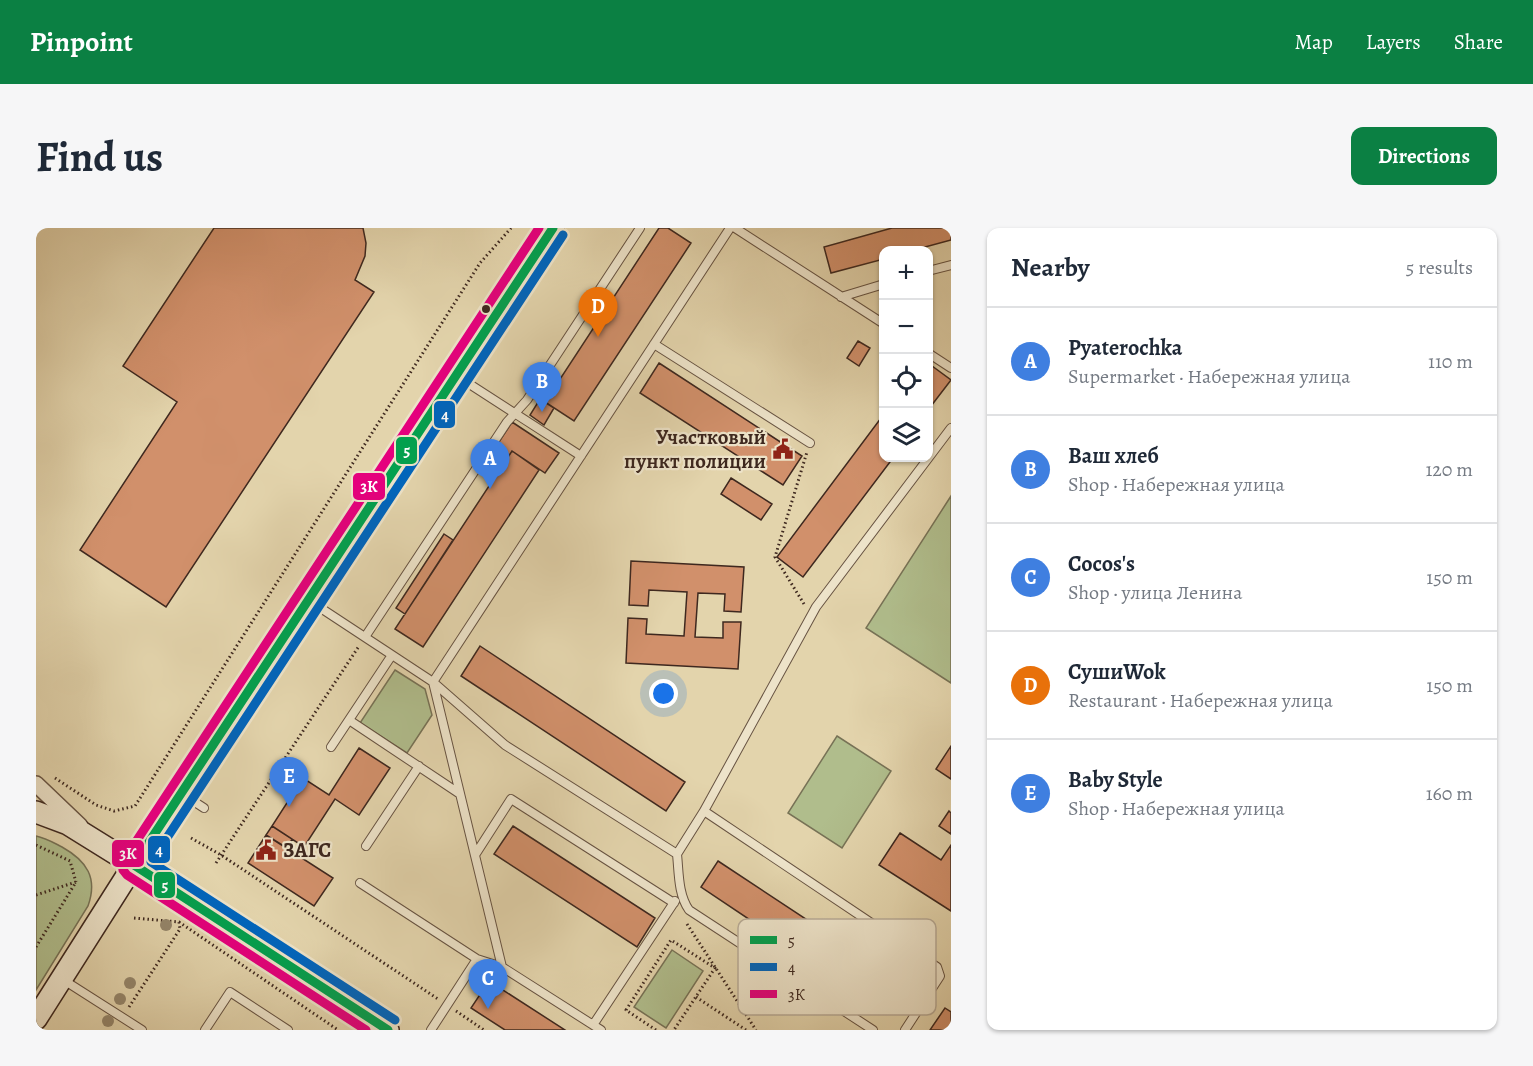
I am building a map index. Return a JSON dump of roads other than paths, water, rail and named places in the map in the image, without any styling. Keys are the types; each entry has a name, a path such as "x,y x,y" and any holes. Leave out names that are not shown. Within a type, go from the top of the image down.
{"main road":[{"path":"36,1019 180,792 553,228"},
{"path":"36,812 68,824 95,840 388,1030"}],"street":[{"path":"41,778 95,840"}],"lane":[{"path":"365,637 514,413 527,400 640,228"},
{"path":"502,967 433,682 730,228"},
{"path":"735,228 879,321"},
{"path":"933,270 951,265"},
{"path":"841,297 879,286"},
{"path":"654,344 810,442"},
{"path":"930,354 951,368"},
{"path":"456,375 581,456"},
{"path":"738,942 689,910 683,902 677,854 704,810 812,615 951,428"},
{"path":"308,600 433,682 505,745 677,854"},
{"path":"331,747 392,655"},
{"path":"349,720 460,794"},
{"path":"366,846 419,766"},
{"path":"180,792 204,808"},
{"path":"475,855 511,799 674,903"},
{"path":"704,810 866,919"},
{"path":"360,883 477,959 502,967 601,1030"},
{"path":"593,1025 681,893"},
{"path":"431,1030 477,959"},
{"path":"936,966 940,976 936,982"},
{"path":"61,979 142,1030"},
{"path":"205,1030 230,992 288,1030"},
{"path":"850,1015 873,1030"},
{"path":"905,1030 915,1015"}],"place":[{"name":"СушиWok","path":"598,337"},
{"name":"Ваш хлеб","path":"542,412"},
{"name":"Участковый пункт полиции","path":"783,449"},
{"name":"Pyaterochka","path":"490,489"},
{"name":"Baby Style","path":"289,807"},
{"name":"ЗАГС","path":"266,850"},
{"name":"Cocos's","path":"488,1009"}]}
